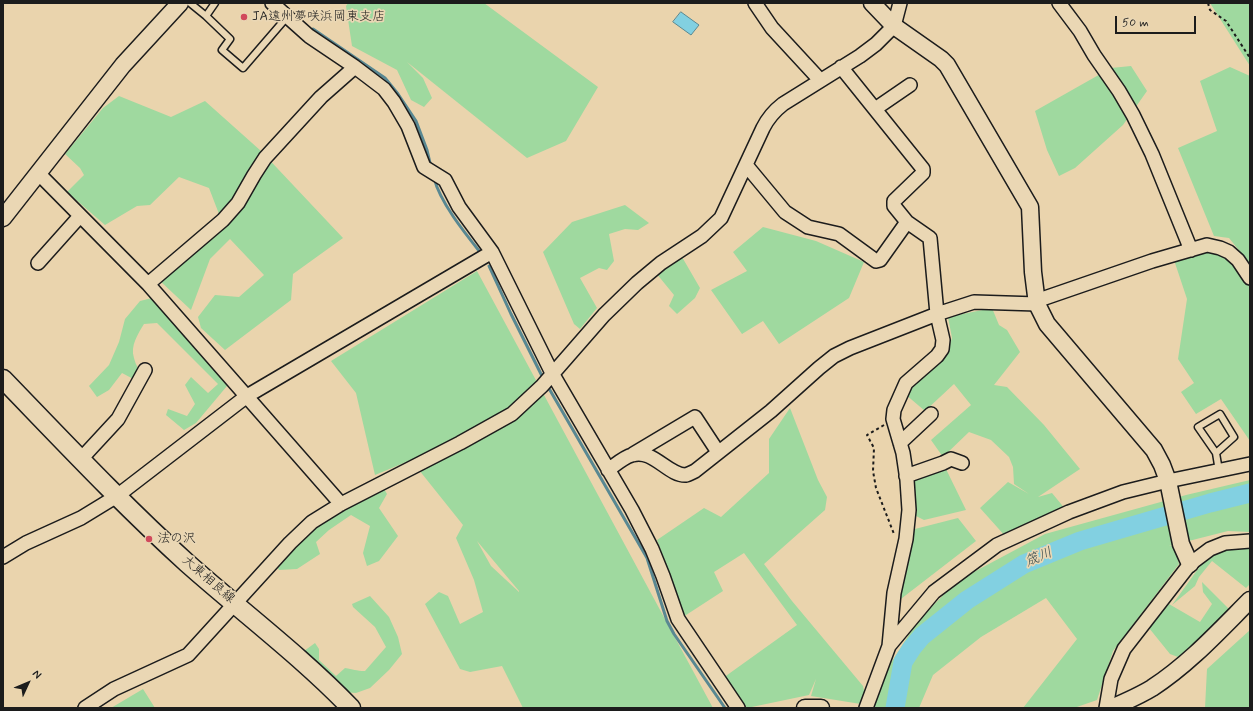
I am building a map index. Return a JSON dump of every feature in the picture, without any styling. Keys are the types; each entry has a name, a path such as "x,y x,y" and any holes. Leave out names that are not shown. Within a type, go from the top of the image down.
{"main road":[{"name":"大東相良線","path":"3,379 117,496 187,563 351,708"}],"street":[{"path":"3,218 123,65 180,3"},
{"path":"272,3 309,36 355,67 384,89 394,102 408,126 424,167 445,180 459,207 492,252 547,379 586,429 632,510 652,549 678,619 738,708"},
{"path":"755,3 772,28 820,80"},
{"path":"872,3 894,26 941,59 947,65 1030,207 1036,303 1047,324 1154,450 1168,481 1180,544 1190,564"},
{"path":"86,708 114,689 188,655 234,603 290,543 312,522 341,504 460,443 512,414 547,379 604,315 637,283 661,262 702,236 721,218 763,128 774,111 876,44 894,26 900,3"},
{"path":"1059,3 1080,31 1133,115 1152,154 1191,250"},
{"path":"148,284 223,220 238,203 265,158 321,97 355,67"},
{"path":"841,67 923,169 923,174 894,201 894,206 908,222 930,238 937,314 943,340 942,349 937,356 906,382 894,410 894,419 906,476 909,510 906,540 894,592 889,646 866,708"},
{"path":"875,109 910,85"},
{"path":"746,165 785,212 808,227 839,234 876,261 880,260 908,222"},
{"path":"39,174 148,284 341,504"},
{"path":"38,263 80,216"},
{"path":"631,455 647,455 676,472 686,475 695,471 771,412 834,356 850,348 937,314 974,302 1036,303 1152,261 1207,245 1229,252 1238,260 1250,278"},
{"path":"3,557 26,543 81,518 117,496 247,396 492,252"},
{"path":"81,459 118,419 146,370"},
{"path":"900,443 931,414"},
{"path":"608,470 695,417 718,452"},
{"path":"906,476 951,459 962,463"},
{"path":"889,646 934,592 997,545 1069,512 1123,492 1250,464"},
{"path":"1106,708 1111,679 1124,649 1190,564 1210,549 1225,543 1250,540"},
{"path":"1111,708 1145,692 1168,677 1209,641 1250,600"},
{"path":"805,708 821,708"}],"lane":[{"path":"190,3 230,39 222,50 243,68 287,17"},
{"path":"206,16 215,3"},
{"path":"1216,453 1234,436 1220,414 1198,427 1216,453 1219,471"}],"path":[{"path":"1208,3 1210,10 1226,21 1250,58"},
{"path":"894,419 867,435 874,448 873,472 876,488 894,532 894,539"}],"green space":[{"path":"348,3 484,3 598,87 566,141 527,158 407,62 423,78 432,98 424,107 411,100 397,70 352,46 346,6"},
{"path":"1210,3 1250,4 1250,66"},
{"path":"1131,66 1147,91 1123,125 1075,168 1059,176 1047,150 1035,111 1111,68"},
{"path":"1230,67 1250,76 1250,264 1229,238 1214,236 1178,148 1217,131 1200,81"},
{"path":"119,96 171,117 205,101 261,151 343,238 293,274 291,300 225,350 201,328 198,317 215,295 239,297 264,275 230,239 210,259 191,310 158,279 224,227 209,188 179,177 150,205 137,206 105,225 67,192 84,175 80,168 65,154 103,108"},
{"path":"625,205 649,223 638,230 625,229 609,234 614,261 607,270 599,268 580,278 597,308 580,329 574,324 543,252 572,222"},
{"path":"763,227 816,241 864,262 849,298 779,344 763,321 742,334 711,290 747,271 733,252"},
{"path":"1206,251 1229,258 1241,271 1250,285 1250,441 1221,399 1196,414 1181,392 1194,383 1178,359 1187,299 1174,260"},
{"path":"682,257 700,288 695,298 677,314 669,306 674,295 656,273"},
{"path":"477,271 713,708 523,708 502,666 470,672 460,669 425,604 439,592 448,596 460,624 483,612 474,580 456,538 463,525 411,460 375,475 356,393 331,361","holes":["477,541 519,591 491,566"]},
{"path":"152,298 229,375 227,386 196,423 184,430 166,415 168,409 187,416 195,404 185,385 191,377 208,393 218,384 157,323 144,324 134,345 133,354 139,371 139,382 122,373 109,390 97,397 89,386 109,365 119,342 125,319 140,301"},
{"path":"992,308 999,325 1007,330 1020,352 994,385 1007,387 1044,425 1080,469 1038,497 1052,493 1066,510 1006,537 980,508 1008,482 1029,494 1014,484 1013,467 1009,457 991,440 969,432 943,457 931,440 971,405 954,384 925,411 905,394 906,383 947,353 952,338 948,317"},
{"path":"790,408 818,480 827,497 825,510 764,564 792,601 863,686 867,705 811,696 816,679 809,695 747,708 723,678 797,625 744,553 714,572 723,591 683,617 675,596 677,595 657,540 704,508 721,517 769,473 769,439"},
{"path":"946,469 966,510 924,520 914,515 914,480"},
{"path":"1250,480 1250,532 1228,531 1169,546 1174,546 1179,564 1113,651 1097,700 1074,708 1023,708 1077,639 1046,598 981,637 933,675 919,708 873,708 887,669 917,622 957,581 1045,534 1186,495"},
{"path":"383,487 387,494 379,508 398,536 379,561 367,566 363,553 370,526 351,515 329,530 316,542 320,554 297,569 279,570 276,565 314,526"},
{"path":"958,518 976,541 897,602 911,530"},
{"path":"1250,548 1250,584 1246,588 1212,561 1199,577 1195,586 1172,605 1211,551"},
{"path":"1202,582 1229,609 1223,619 1178,657 1170,654 1149,628 1169,604 1200,622 1212,604 1203,592"},
{"path":"370,596 389,617 398,637 402,654 389,670 370,688 356,693 343,692 300,654 315,643 319,649 319,660 336,676 345,668 365,671 386,647 375,627 353,607 352,604"},
{"path":"1250,630 1250,708 1205,708 1207,669"},
{"path":"143,689 155,708 111,708"}],"water":[{"path":"681,12 699,25 691,35 673,22"}],"waterway":[{"path":"313,29 385,78 416,121 427,150 431,167"},
{"path":"434,178 441,197 447,207 480,252"},
{"path":"489,266 543,378"},
{"path":"547,385 647,558 667,621 674,634 725,708"},
{"name":"筬川","path":"895,708 903,662 922,636 967,600 1024,564 1080,541 1210,503 1250,493"}],"place":[{"name":"JA遠州夢咲浜岡東支店","path":"244,17"},
{"name":"法の沢","path":"149,539"}]}
